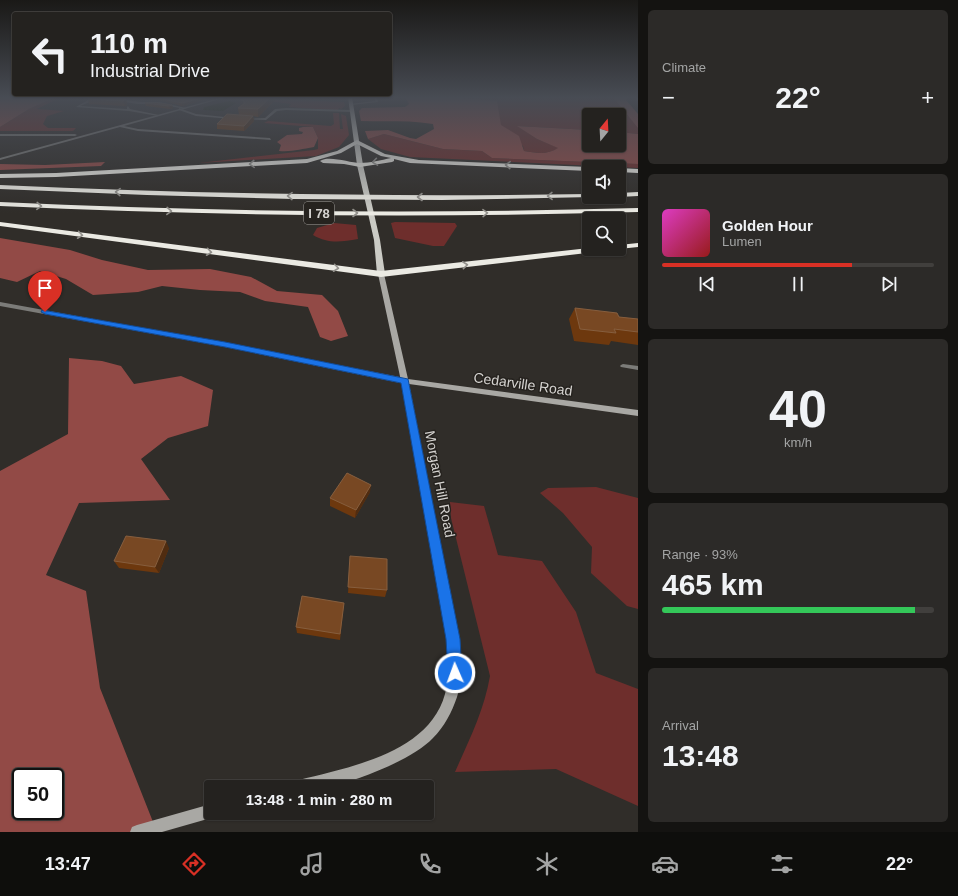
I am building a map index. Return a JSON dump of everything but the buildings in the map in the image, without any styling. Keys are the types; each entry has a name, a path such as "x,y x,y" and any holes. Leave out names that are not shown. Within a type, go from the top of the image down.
{"highway":[{"path":"307,161 339,152 357,142 382,154 417,161"},
{"path":"0,176 56,175 307,161 337,161 360,164 385,160 582,169"},
{"path":"626,170 638,171"},
{"name":"I 78","path":"0,187 159,194 289,196 582,196"},
{"path":"626,195 638,194"},
{"name":"I 78","path":"0,204 156,210 335,214 638,210"},
{"path":"0,224 381,274 582,251"},
{"path":"626,246 638,245"}],"main road":[{"name":"Morgan Hill Road","path":"325,780 369,768 412,747 426,737 434,728 451,697 455,668 453,639 405,381 381,274 377,240 363,179 356,136"},
{"name":"Cedarville Road","path":"405,381 638,413"},
{"path":"137,832 204,813"}],"street":[{"path":"0,159 82,136"},
{"path":"223,136 270,139"},
{"path":"0,304 225,345 405,381"}],"lane":[{"path":"623,366 638,368"}],"shaded area":[{"path":"286,136 317,136 318,138 314,147 293,151 279,151 281,145 277,142"},
{"path":"317,136 348,136 339,147 316,156 199,163 314,150 318,149"},
{"path":"367,136 378,136 368,139"},
{"path":"378,136 391,136 443,149 482,151 492,158 582,162 582,165 410,157 381,149 368,139"},
{"path":"391,136 404,136 416,139 422,136 519,136 524,151 546,153 558,148 532,136 582,136 582,152 626,152 626,136 638,136 638,164 626,164 626,160 582,160 582,162 492,158 482,151 443,149"},
{"path":"506,136 532,136 559,148 546,153 524,151 523,146"},
{"path":"105,162 101,166 0,170 0,164 45,165"},
{"path":"626,164 638,164 638,168 626,167"},
{"path":"334,223 356,225 358,239 335,242 324,240 313,235 317,228"},
{"path":"391,223 455,223 457,226 444,246 433,246 395,238"},
{"path":"0,238 70,250 102,260 148,270 210,269 251,277 277,291 322,295 338,311 348,336 331,341 320,337 308,307 265,301 240,292 162,286 138,292 93,295 66,279 40,271 17,282 0,278"},
{"path":"69,358 102,361 121,366 134,384 181,376 213,390 208,426 168,438 141,459 170,500 79,503 46,575 86,591 100,688 157,832 0,832 0,471 68,434"},
{"path":"596,487 638,498 638,609 627,606 591,573 592,547 563,513 540,493 548,488"},
{"path":"450,502 484,506 498,555 542,561 576,612 596,673 638,689 638,806 556,769 455,772 480,713 490,676 451,518"}],"route":[{"path":"45,312 225,345 405,381 453,639 455,673"}]}
